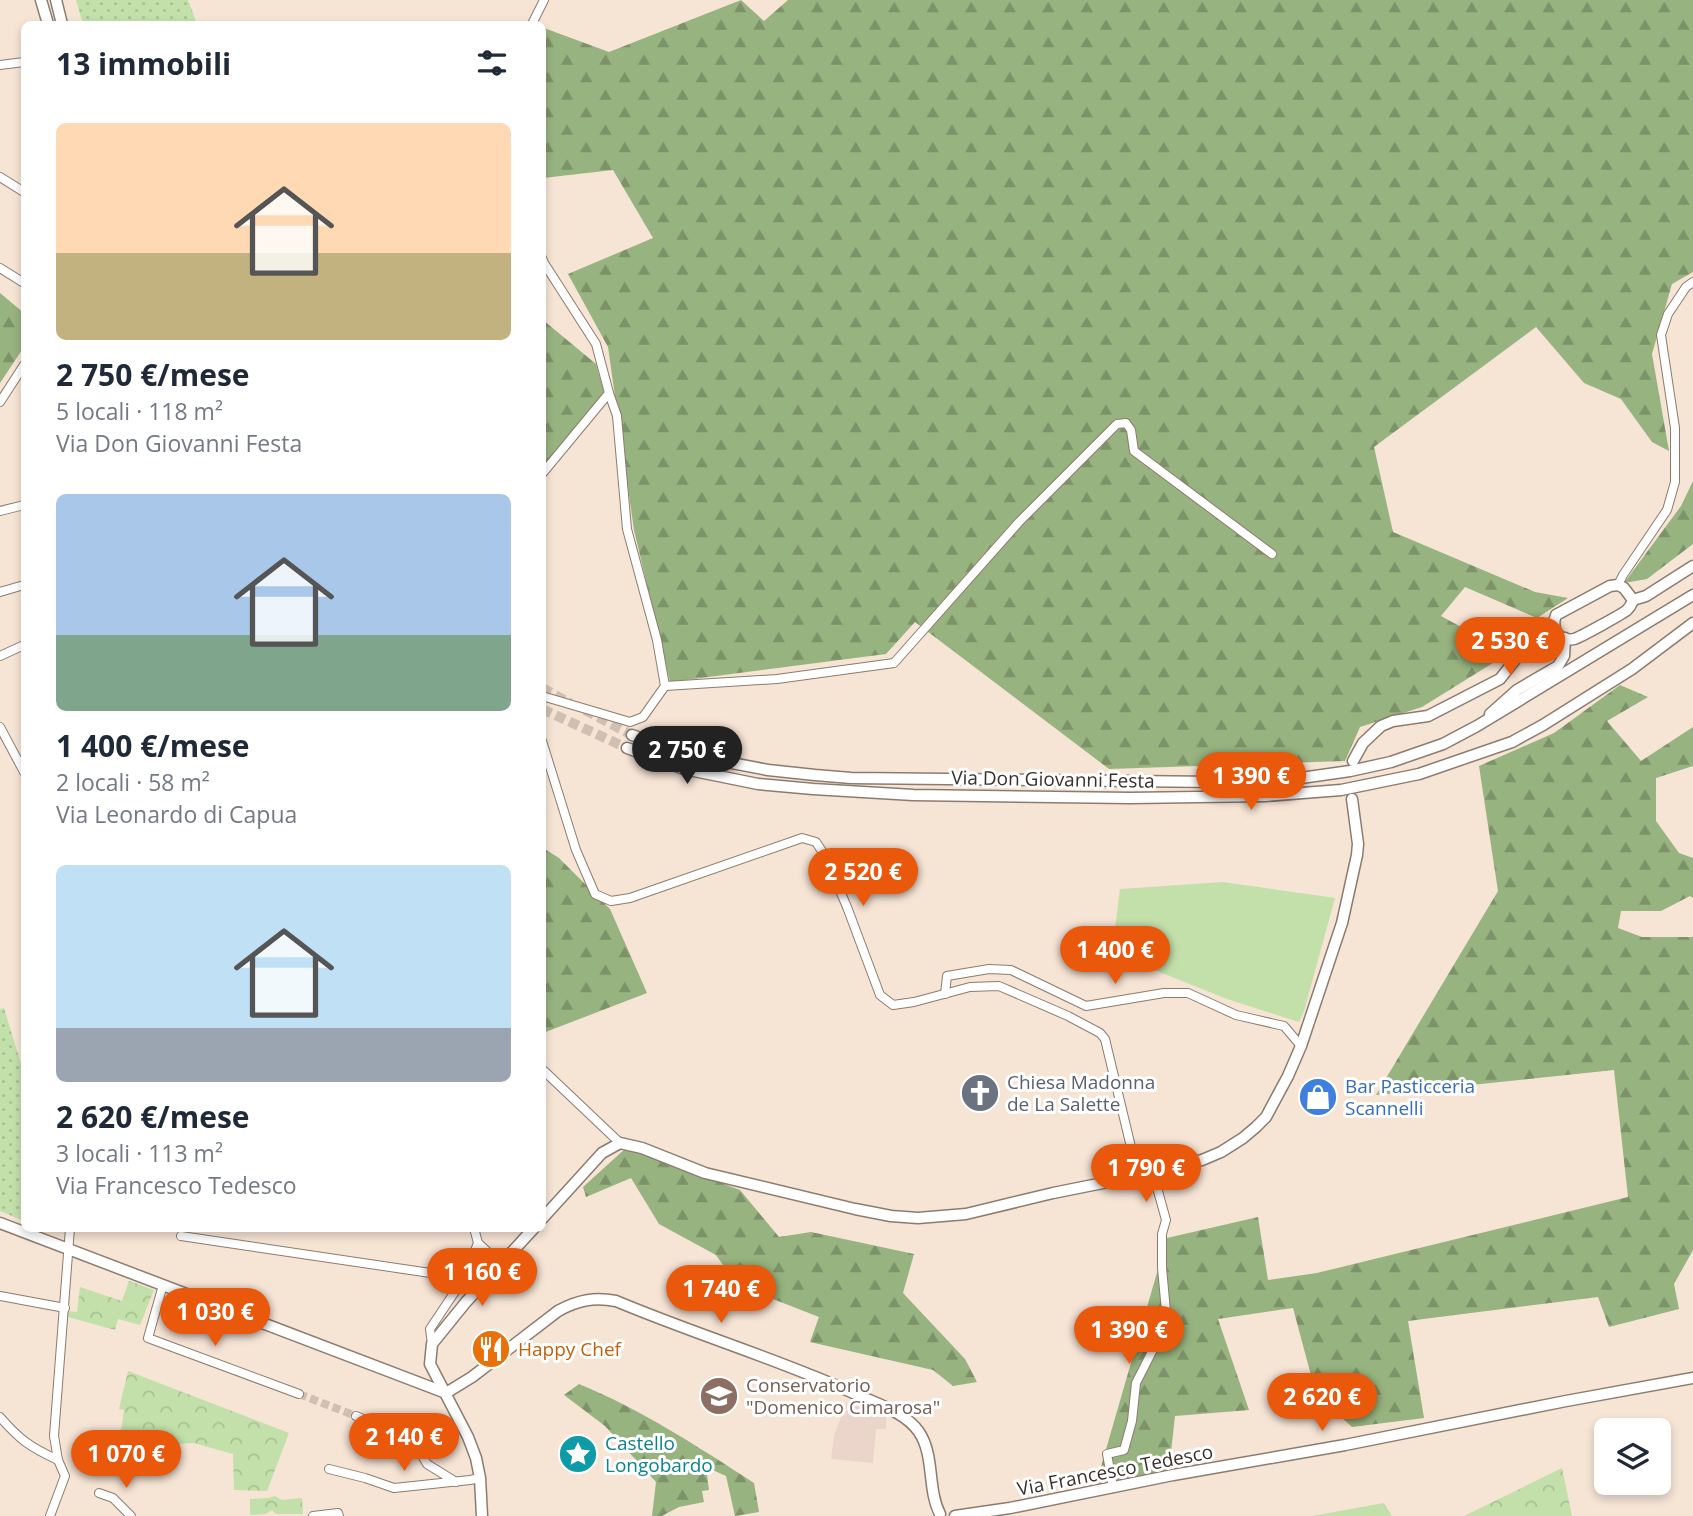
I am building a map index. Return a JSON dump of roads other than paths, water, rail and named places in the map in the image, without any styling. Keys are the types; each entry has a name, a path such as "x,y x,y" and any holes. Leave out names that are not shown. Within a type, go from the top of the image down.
{"street":[{"path":"41,0 47,21"},
{"path":"55,0 61,21"},
{"path":"534,21 544,0"},
{"path":"0,65 21,62"},
{"path":"0,177 21,190"},
{"path":"546,266 596,344 617,416 627,530 657,640 666,687 643,717 630,722 546,697"},
{"path":"0,268 21,281"},
{"path":"1618,585 1667,510 1675,482 1675,428 1661,335 1668,314 1686,287 1693,282"},
{"path":"0,402 21,371"},
{"path":"546,469 609,393"},
{"path":"666,687 777,679 894,663 1019,522 1117,424 1126,423 1131,430 1134,451 1272,554"},
{"path":"0,511 21,506"},
{"path":"1633,600 1646,596 1693,566"},
{"path":"0,592 21,585"},
{"path":"1610,586 1625,588 1633,600 1626,611 1574,639 1558,635 1554,629 1556,615 1610,586"},
{"name":"Via Don Giovanni Festa","path":"632,734 684,754 768,770 851,778 1280,781 1391,762 1443,744 1693,595"},
{"path":"1353,761 1363,743 1381,726 1393,721 1428,716 1500,679 1529,642 1554,621"},
{"name":"Via Don Giovanni Festa","path":"627,748 684,769 758,784 913,795 1130,798 1265,796 1341,790 1419,774 1512,742 1544,725 1632,669 1693,623"},
{"path":"1477,726 1502,702 1558,666 1564,656 1564,638"},
{"path":"0,650 21,646"},
{"path":"0,656 21,646"},
{"path":"0,727 21,766"},
{"path":"546,754 576,850 595,894 611,901 630,898 802,838 816,842 825,856 880,995 893,1005 970,987 999,986 1100,1033 1105,1039 1138,1176"},
{"path":"546,1073 620,1143 642,1148 705,1173 891,1216 918,1218 966,1214 1202,1160 1243,1138 1266,1117 1301,1046 1342,923 1357,855 1352,799"},
{"path":"945,994 947,976 989,969 1012,970 1086,1006 1164,993 1188,993 1236,1014 1284,1026 1301,1046"},
{"path":"546,1215 602,1153 620,1143"},
{"path":"1113,1487 1107,1454 1124,1450 1132,1421 1136,1383 1167,1322 1162,1268 1162,1234 1166,1220 1153,1173"},
{"path":"0,1223 21,1231"},
{"path":"23,1232 446,1394"},
{"path":"50,1516 65,1476 58,1460 54,1436 69,1232"},
{"path":"475,1232 478,1243 501,1264"},
{"path":"432,1344 466,1301 530,1232"},
{"path":"181,1236 464,1278"},
{"path":"478,1243 464,1278 430,1329 430,1364 476,1458 482,1516"},
{"path":"163,1284 148,1338 299,1394"},
{"path":"0,1296 65,1308"},
{"path":"446,1394 558,1311 588,1299 616,1301 831,1383 897,1413 919,1432 927,1452 935,1502 940,1515"},
{"name":"Via Francesco Tedesco","path":"955,1516 981,1514 1693,1378"},
{"path":"356,1416 413,1440 427,1464 456,1482"},
{"path":"0,1417 16,1436 58,1460"},
{"path":"329,1469 394,1488 480,1478"},
{"path":"99,1493 113,1498 131,1516"},
{"path":"313,1516 339,1514"}],"tunnel":[{"path":"546,690 570,703"},
{"path":"585,710 632,735"},
{"path":"546,711 627,748"},
{"path":"299,1394 356,1416"}],"place":[{"name":"Chiesa Madonna de La Salette","path":"980,1093"},
{"name":"Bar Pasticceria Scannelli","path":"1318,1097"},
{"name":"Happy Chef","path":"491,1349"},
{"name":"Conservatorio \"Domenico Cimarosa\"","path":"719,1396"},
{"name":"Castello Longobardo","path":"578,1454"}]}
